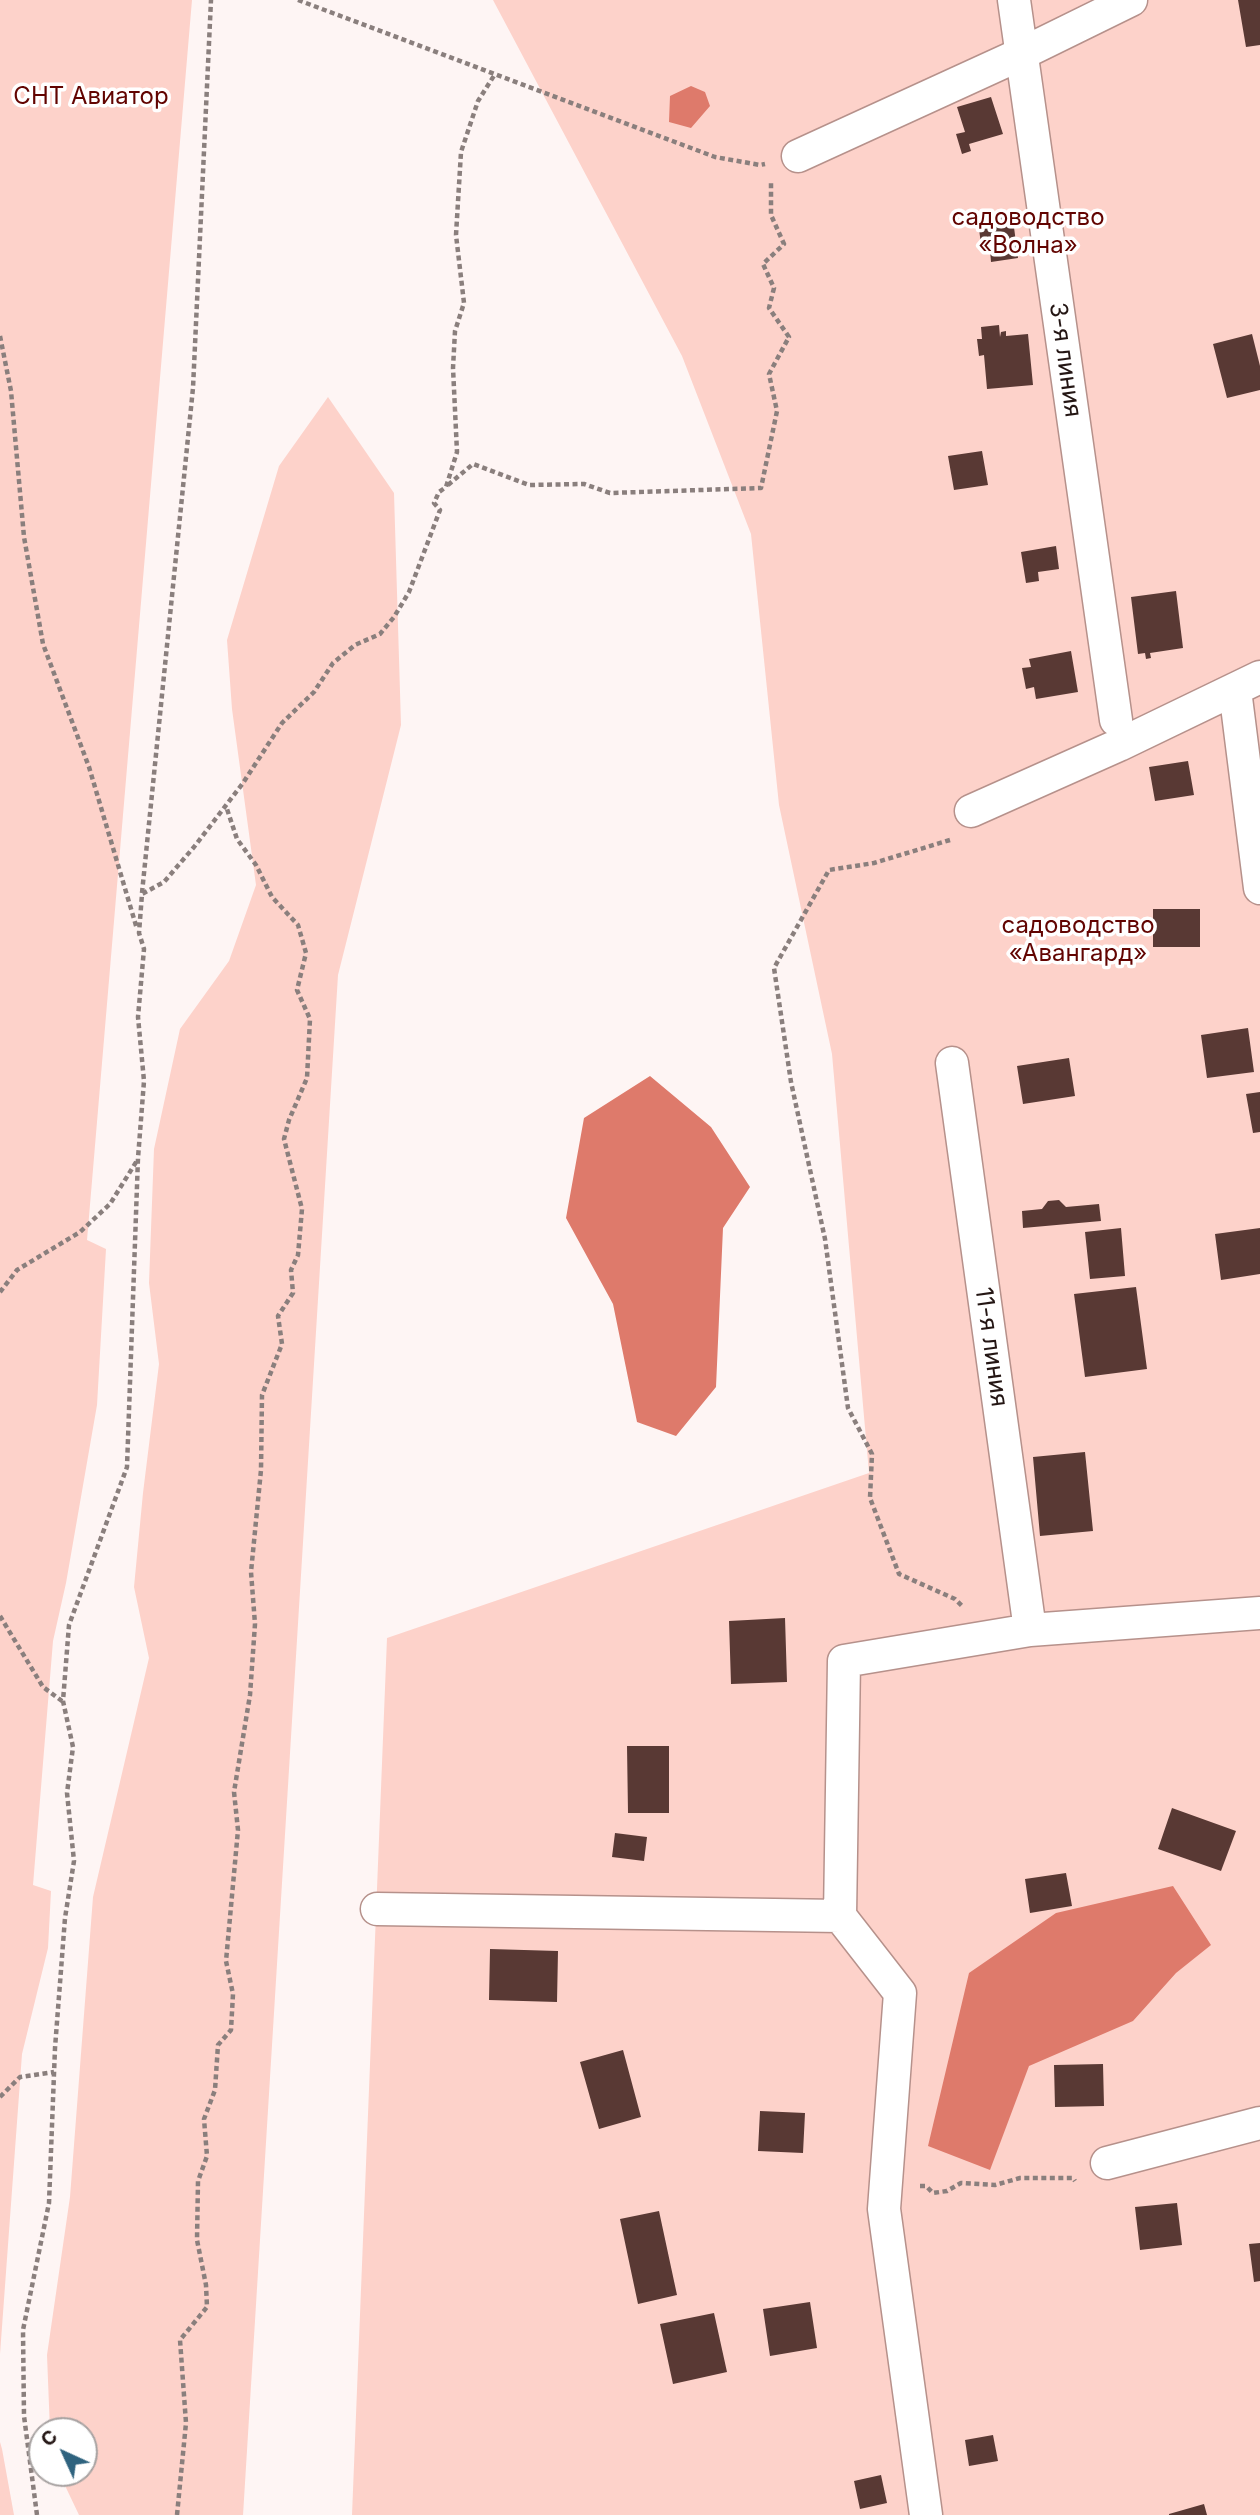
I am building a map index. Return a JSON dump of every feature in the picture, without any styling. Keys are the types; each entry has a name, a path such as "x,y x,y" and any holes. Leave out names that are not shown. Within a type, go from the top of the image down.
{"street":[{"name":"3-я линия","path":"1014,0 1116,720"},
{"path":"798,156 1021,54 1131,0"},
{"path":"971,811 1248,684 1260,888"},
{"name":"11-я линия","path":"952,1063 1030,1630"},
{"path":"926,2515 884,2209 900,1993 840,1916 844,1661 1030,1630 1260,1612"},
{"path":"377,1909 840,1916"},
{"path":"1107,2163 1260,2123"}],"path":[{"path":"139,933 193,388 211,0"},
{"path":"142,894 164,882 226,806 282,723 314,692 333,663 355,645 380,634 394,617 409,592 440,510 435,503 439,492 473,464 529,485 584,484 610,493 761,488 777,411 769,374 789,337 769,308 774,289 763,264 785,244 771,215 773,188 768,163 760,165 715,157 298,0"},
{"path":"446,487 457,452 453,368 455,331 464,303 456,235 461,152 478,101 495,74"},
{"path":"0,336 11,391 24,537 43,644 89,766 144,949 138,1017 144,1081 138,1158 127,1466 69,1625 63,1701 73,1747 67,1793 74,1861 65,1918 54,2072 49,2203 23,2330 23,2416 37,2515"},
{"path":"177,2515 186,2423 180,2340 206,2307 206,2286 197,2240 198,2181 207,2156 204,2119 215,2090 218,2045 231,2030 233,1994 226,1961 238,1830 234,1791 255,1624 251,1572 261,1470 262,1395 282,1344 278,1316 293,1293 291,1270 298,1255 302,1209 284,1139 307,1078 310,1019 297,989 306,953 298,925 272,897 256,865 237,839 226,806"},
{"path":"971,811 950,841 874,863 830,870 774,968 791,1082 825,1239 848,1408 872,1454 870,1498 899,1574 956,1599 992,1637"},
{"path":"0,1292 17,1270 80,1232 110,1204 138,1158"},
{"path":"0,1616 43,1687 63,1701"},
{"path":"0,2097 20,2077 54,2072"},
{"path":"887,2227 898,2197 915,2186 926,2186 933,2193 947,2191 961,2183 995,2185 1020,2178 1073,2178 1081,2187 1088,2188 1107,2163"}],"green space":[{"name":"СНТ Авиатор","path":"0,0 192,0 87,1240 106,1249 97,1405 66,1583 53,1641 33,1885 51,1891 48,1948 22,2054 0,2354"},
{"path":"493,0 1260,0 1260,2515 352,2515 387,1638 869,1473 832,1054 779,805 751,534 682,356"},
{"path":"328,397 394,493 401,725 338,975 243,2515 79,2515 66,2487 98,2487 98,2417 49,2417 47,2355 70,2197 93,1897 149,1658 134,1587 159,1364 149,1283 154,1149 180,1029 229,961 256,885 232,709 227,640 279,466"},
{"path":"0,2442 2,2449 14,2515 0,2515"}],"shaded area":[{"path":"691,86 705,92 710,106 691,128 669,122 670,96"},
{"path":"650,1076 711,1127 750,1187 723,1228 716,1387 676,1436 637,1422 613,1304 566,1218 584,1118"},
{"path":"1173,1886 1211,1945 1176,1973 1133,2021 1029,2066 990,2170 928,2146 969,1973 1056,1913"}],"building":[{"path":"1238,0 1260,0 1260,45 1246,47"},
{"path":"991,97 1003,134 969,144 971,151 962,154 956,134 965,132 957,107"},
{"path":"1012,212 1018,258 991,262 990,250 982,252 979,229 991,228 989,215"},
{"path":"999,325 1000,337 1001,332 1006,331 1006,336 1028,334 1033,385 987,389 984,355 979,356 977,339 982,339 981,327"},
{"path":"1252,334 1260,366 1260,390 1227,398 1213,344"},
{"path":"982,451 988,485 954,490 948,456"},
{"path":"1056,546 1059,569 1038,572 1039,581 1026,583 1021,552"},
{"path":"1176,591 1183,648 1150,653 1151,658 1146,659 1145,653 1138,654 1131,597"},
{"path":"1071,651 1078,692 1036,699 1034,687 1026,689 1022,668 1031,667 1029,659"},
{"path":"1188,761 1194,795 1155,801 1149,767"},
{"path":"1153,909 1200,909 1200,947 1153,947"},
{"path":"1248,1028 1254,1072 1207,1078 1201,1035"},
{"path":"1069,1058 1075,1096 1023,1104 1017,1066"},
{"path":"1260,1092 1260,1132 1253,1133 1246,1094"},
{"path":"1059,1200 1066,1207 1099,1204 1101,1221 1023,1228 1022,1211 1042,1209 1048,1201"},
{"path":"1121,1228 1125,1276 1090,1279 1085,1232"},
{"path":"1260,1228 1260,1274 1221,1280 1215,1234"},
{"path":"1136,1287 1147,1369 1085,1377 1074,1294"},
{"path":"1085,1452 1093,1531 1040,1536 1033,1457"},
{"path":"785,1618 787,1682 731,1684 729,1621"},
{"path":"627,1746 669,1746 669,1813 628,1813"},
{"path":"1172,1808 1236,1831 1221,1871 1158,1849"},
{"path":"615,1833 647,1837 644,1861 612,1857"},
{"path":"1066,1873 1072,1906 1030,1913 1025,1879"},
{"path":"490,1949 558,1951 557,2002 489,2000"},
{"path":"623,2050 641,2117 599,2129 580,2062"},
{"path":"1103,2064 1104,2106 1055,2107 1054,2065"},
{"path":"760,2111 805,2113 803,2153 758,2151"},
{"path":"1177,2203 1182,2245 1140,2250 1135,2207"},
{"path":"659,2211 677,2295 638,2304 620,2219"},
{"path":"1260,2243 1260,2281 1254,2282 1249,2244"},
{"path":"810,2302 817,2348 770,2356 763,2309"},
{"path":"714,2313 727,2372 673,2384 660,2324"},
{"path":"993,2435 998,2461 969,2466 965,2440"},
{"path":"881,2475 887,2503 860,2509 854,2481"},
{"path":"1204,2504 1207,2515 1169,2515 1169,2514"}],"park label":[{"name":"садоводство «Волна»","path":"1028,232"},
{"name":"садоводство «Авангард»","path":"1078,940"}]}
